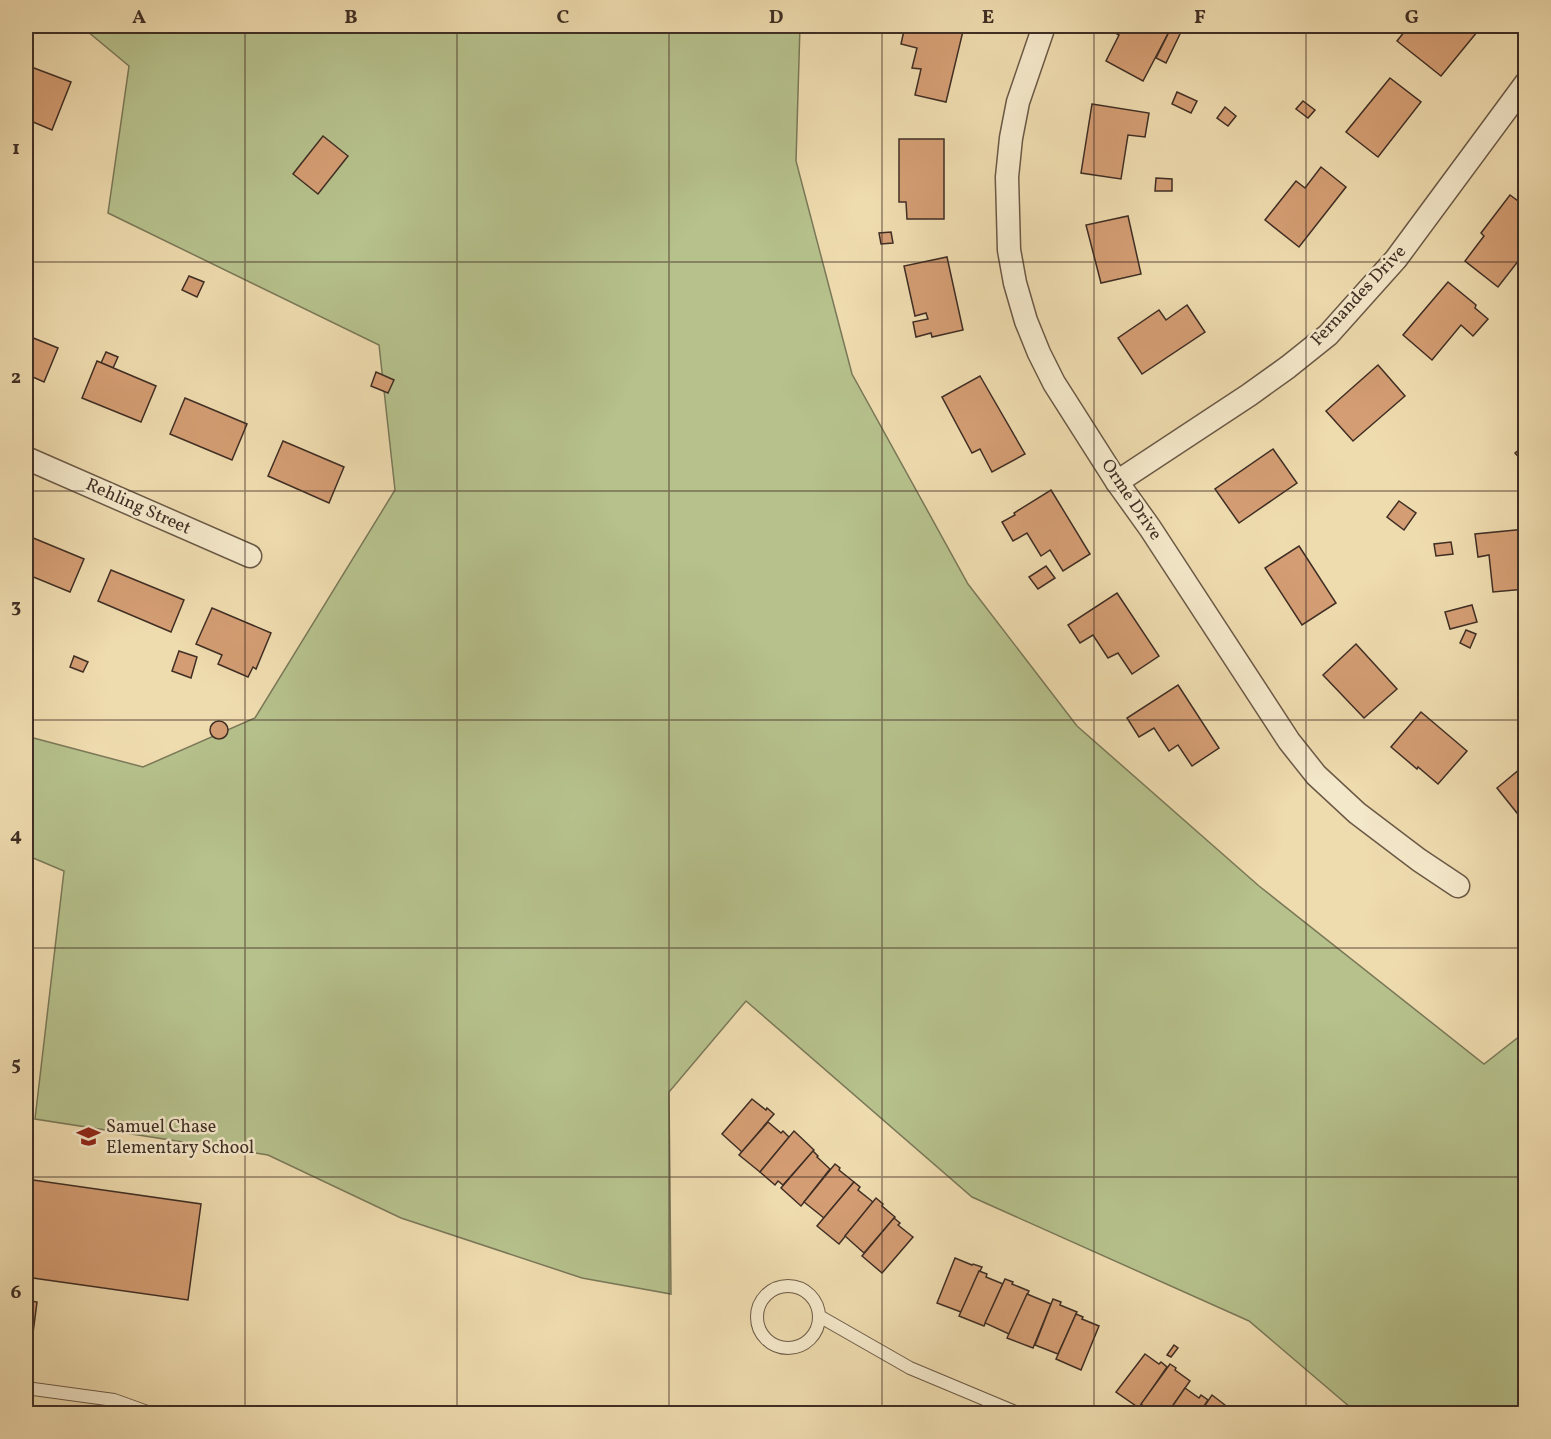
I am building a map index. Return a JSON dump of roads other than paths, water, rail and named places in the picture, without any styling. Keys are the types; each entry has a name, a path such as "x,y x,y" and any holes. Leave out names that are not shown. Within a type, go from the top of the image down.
{"street":[{"name":"Orme Drive","path":"1044,26 1018,102 1007,177 1009,250 1026,321 1039,353 1054,383 1117,482 1150,528 1289,741 1316,775 1357,813 1458,886"},
{"name":"Fernandes Drive","path":"1117,482 1249,395 1328,335 1395,260 1526,83"},
{"name":"Rehling Street","path":"26,458 250,556"}],"lane":[{"path":"819,1316 817,1328 810,1339 801,1345 787,1348 776,1346 764,1338 757,1321 760,1303 767,1294 779,1287 790,1286 805,1291 817,1306 819,1316 910,1368 1020,1413"},
{"path":"26,1388 114,1400 153,1413"}],"place":[{"name":"Samuel Chase Elementary School","path":"88,1137"}]}
